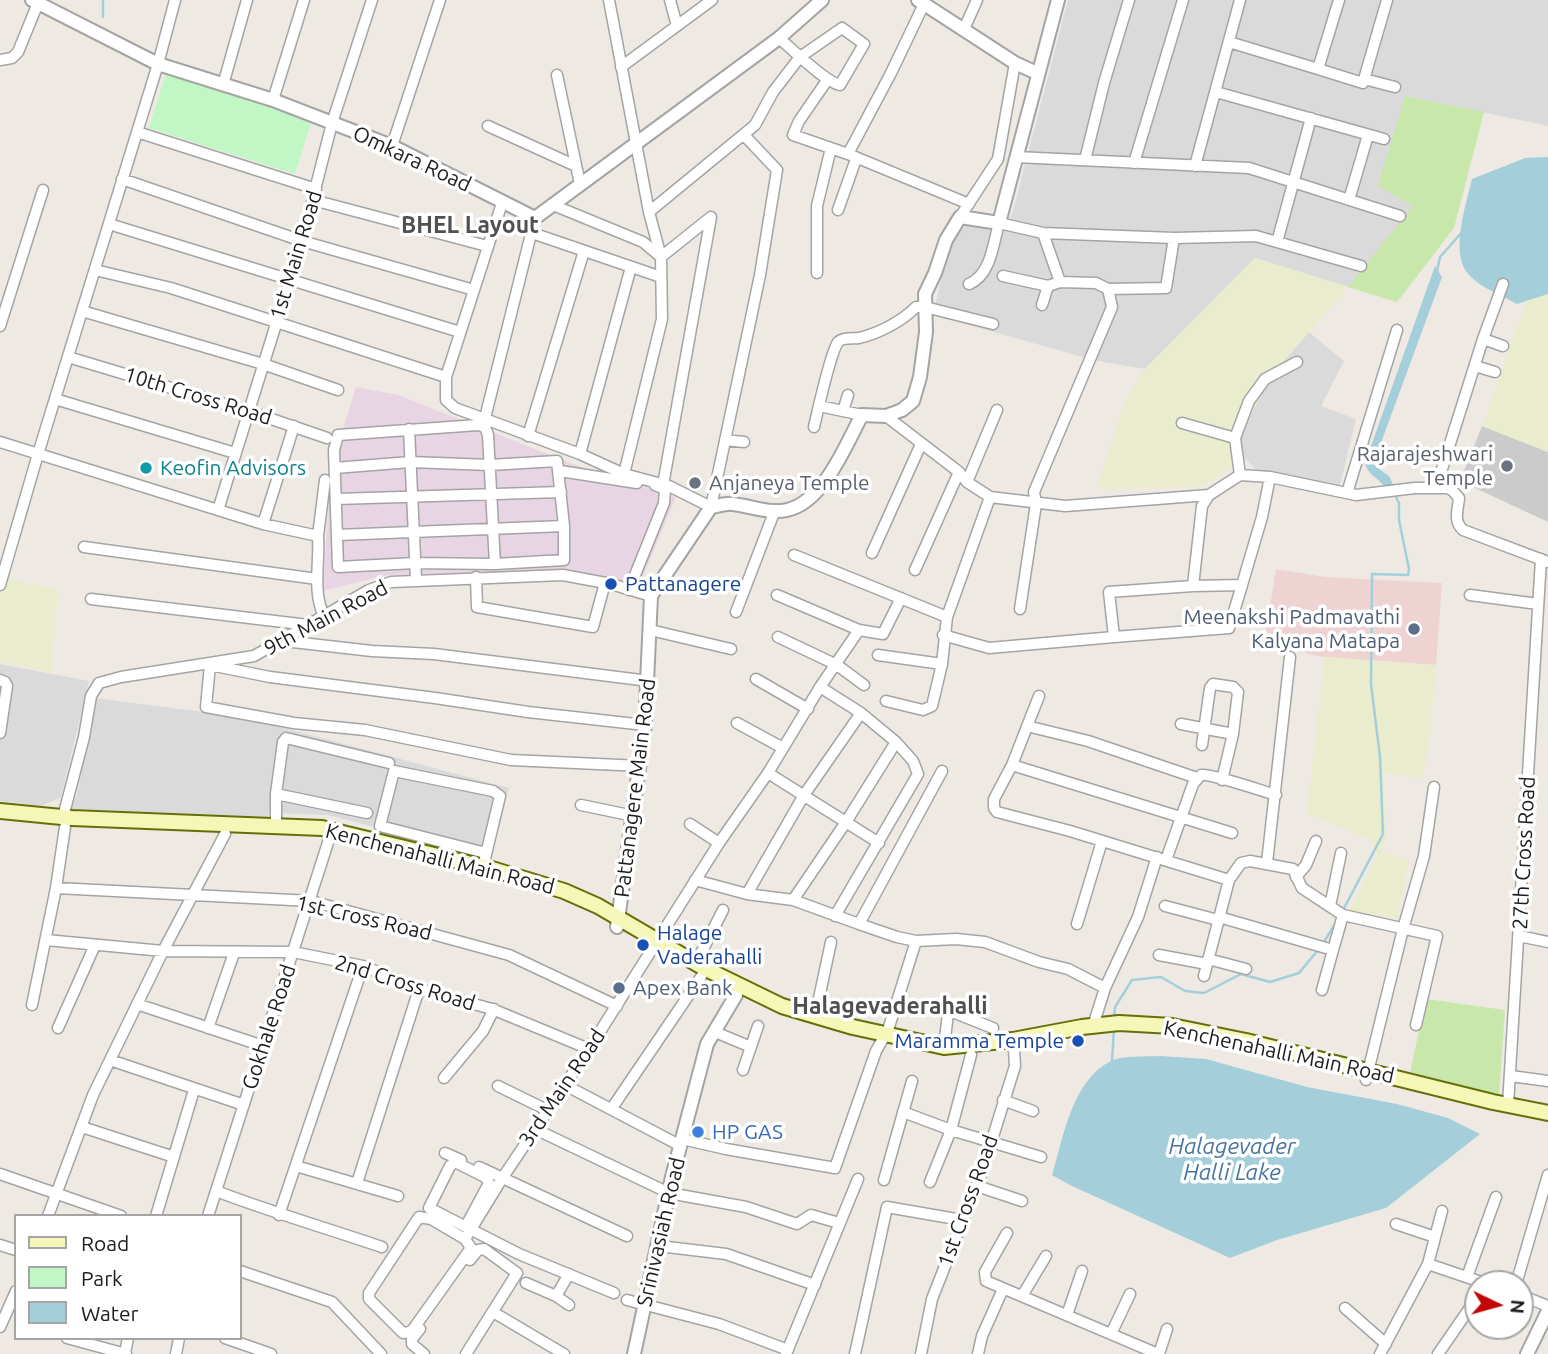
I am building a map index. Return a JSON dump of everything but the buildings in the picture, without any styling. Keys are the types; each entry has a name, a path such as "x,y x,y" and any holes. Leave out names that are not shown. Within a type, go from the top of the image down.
{"main road":[{"name":"Kenchenahalli Main Road","path":"0,811 64,822 225,834 332,835 527,889 619,922"},
{"name":"Kenchenahalli Main Road","path":"0,820 276,826 484,860 564,891 736,995 778,1015 883,1039 944,1047 1109,1028 1188,1028 1491,1112 1548,1122"},
{"name":"Kenchenahalli Main Road","path":"698,970 782,1006 943,1056 1014,1050 1109,1028"},
{"name":"Kenchenahalli Main Road","path":"1367,1076 1548,1112"}],"street":[{"path":"0,585 175,0"},
{"path":"223,85 247,0"},
{"path":"273,100 304,0"},
{"name":"1st Main Road","path":"218,510 302,241 332,123 372,0"},
{"path":"392,146 440,0"},
{"path":"608,0 649,212 661,257 662,319 624,474"},
{"path":"670,0 677,26"},
{"path":"621,67 712,0"},
{"path":"485,418 535,218 779,38 822,0"},
{"path":"964,29 977,0"},
{"path":"969,284 984,274 1058,0"},
{"path":"1085,160 1129,0"},
{"path":"1134,163 1182,0"},
{"path":"1195,166 1240,0"},
{"path":"1318,69 1339,0"},
{"path":"1229,42 1363,83 1387,0"},
{"path":"0,60 12,58 18,52 35,1"},
{"name":"Omkara Road","path":"35,1 158,64 273,100 392,146 535,218"},
{"path":"838,210 852,156 921,2 1037,73"},
{"path":"649,212 755,125 773,92 800,57 843,27 863,43 863,47 843,82 835,85 800,57 779,38"},
{"path":"819,407 862,415 886,416 902,410 913,401 920,377 926,331 925,294 946,240 998,159 1016,62"},
{"path":"557,75 580,184"},
{"path":"828,79 799,121 793,135 969,204"},
{"path":"1364,79 1395,87"},
{"path":"1216,92 1384,139"},
{"path":"1277,242 1311,118"},
{"path":"488,126 576,166"},
{"path":"137,132 316,189"},
{"path":"651,596 711,507 760,275 777,170 744,135"},
{"path":"1349,200 1368,135"},
{"path":"817,273 817,206 831,148"},
{"path":"1016,157 1249,168 1400,216"},
{"path":"122,179 302,241 474,290"},
{"path":"0,326 43,190"},
{"path":"313,200 487,246"},
{"path":"502,203 446,377 446,400 455,408 580,454 624,474 663,485 711,507 731,504 762,510 787,510 804,502 830,477 862,415"},
{"path":"553,205 643,242 661,257"},
{"path":"661,257 711,217 663,485"},
{"path":"960,217 1043,233 1174,238 1256,236 1361,266"},
{"path":"108,224 460,332"},
{"path":"532,233 661,277"},
{"path":"1043,233 1060,282"},
{"path":"1003,276 1048,286 1060,282 1096,283 1108,289 1166,288 1174,238"},
{"path":"528,436 584,251"},
{"path":"580,454 631,267"},
{"path":"95,270 171,288 446,377"},
{"path":"1436,488 1503,284"},
{"path":"1042,305 1048,286"},
{"path":"1020,609 1036,504 1034,492 1112,307 1108,289"},
{"path":"814,427 838,343 842,339 868,335 904,320 916,307 993,324"},
{"path":"82,311 263,364 338,390"},
{"path":"1347,493 1397,330"},
{"path":"1483,339 1503,346"},
{"name":"10th Cross Road","path":"68,357 248,411 327,438"},
{"path":"1240,475 1235,438 1248,401 1265,379 1297,362"},
{"path":"1475,366 1495,372"},
{"path":"843,411 848,395"},
{"path":"55,399 235,453"},
{"path":"968,482 997,410"},
{"path":"886,416 990,497 1036,504 1091,504 1209,495"},
{"path":"1181,423 1235,438"},
{"path":"495,564 488,435 485,427 478,425 338,435 334,450 338,567 495,564 564,560"},
{"path":"263,524 294,426"},
{"path":"409,429 416,579"},
{"path":"725,440 744,442"},
{"path":"0,442 263,524 318,536"},
{"path":"872,552 921,444"},
{"path":"335,468 410,462 490,465 557,461 564,526 563,575"},
{"path":"560,471 665,489 664,503 629,590"},
{"path":"915,570 960,472"},
{"path":"1193,586 1202,506 1209,495 1240,475 1270,477 1356,495 1415,488 1452,490 1459,498 1457,525 1463,530 1545,560"},
{"path":"943,635 989,648 1229,628 1262,517 1270,477"},
{"path":"324,616 320,607 317,579 318,536 325,480"},
{"path":"336,499 561,492"},
{"path":"886,701 923,710 932,706 942,664 947,617 990,497"},
{"path":"736,612 775,510"},
{"path":"337,535 564,526"},
{"path":"84,547 317,579"},
{"path":"794,555 947,617"},
{"name":"27th Cross Road","path":"1508,1105 1538,604 1545,560"},
{"name":"9th Main Road","path":"64,822 91,696 99,683 144,673 210,665 254,656 369,590 391,582 563,575 651,596"},
{"path":"476,577 477,607 593,627 605,583"},
{"path":"1114,637 1109,592 1242,585"},
{"path":"777,595 859,630 883,635 901,598"},
{"path":"1470,595 1538,604"},
{"name":"Pattanagere Main Road","path":"619,922 641,766 649,681 651,596"},
{"path":"91,599 309,625"},
{"path":"650,630 731,649"},
{"name":"3rd Main Road","path":"469,1227 589,1049 695,880 768,773 820,687 859,630"},
{"path":"778,637 837,665 864,685"},
{"path":"284,641 372,651 434,654 649,681"},
{"path":"878,655 942,664"},
{"path":"1267,863 1290,657"},
{"path":"641,766 511,760 365,730 294,723 206,707 210,665 270,677 645,725"},
{"path":"756,679 808,709"},
{"path":"0,680 7,686 0,733"},
{"path":"1202,745 1210,688 1213,684 1233,687 1238,692 1233,734 1222,780"},
{"path":"820,687 861,713 895,742 913,761 918,774 835,916"},
{"path":"1039,696 1012,765 994,799 997,812 1162,858 1229,880"},
{"path":"747,894 804,795 861,713"},
{"path":"737,723 783,748"},
{"path":"1181,724 1233,734"},
{"path":"1027,726 1088,741 1197,778"},
{"path":"276,826 276,794 283,742 286,738 389,763"},
{"path":"793,900 846,822 895,742"},
{"path":"1012,765 1232,833"},
{"path":"394,771 493,791 500,796 484,860 380,826 394,771"},
{"path":"859,924 942,771"},
{"path":"768,773 879,843"},
{"path":"1109,1028 1105,988 1197,778 1205,774 1276,795"},
{"path":"1367,1076 1424,856 1434,787"},
{"path":"276,794 367,813"},
{"path":"581,805 634,816"},
{"path":"32,1005 56,888 64,822"},
{"path":"690,824 719,843"},
{"path":"49,1214 93,1094 163,951 225,834"},
{"name":"Gokhale Road","path":"209,1214 332,835"},
{"path":"1077,924 1102,841"},
{"path":"1296,877 1306,865 1316,841"},
{"path":"1322,990 1323,947 1337,911 1341,853"},
{"path":"1204,976 1229,880 1241,863 1250,861 1293,869 1302,888 1337,911 1437,936 1416,1025"},
{"path":"695,880 747,894 793,900 897,937 916,941 956,939 985,942 1039,962 1068,969 1105,988"},
{"name":"1st Cross Road","path":"56,888 311,901 509,955 617,1006"},
{"path":"1165,906 1323,947"},
{"path":"612,1108 698,970 723,910"},
{"path":"1519,936 1548,942"},
{"name":"2nd Cross Road","path":"46,940 163,951 293,952 363,966 419,989 494,1009 589,1049"},
{"path":"565,1085 681,1142 835,1168 916,941"},
{"path":"814,1017 831,942"},
{"path":"58,1028 95,945"},
{"path":"208,1028 234,953"},
{"path":"1159,955 1247,969"},
{"path":"279,1215 363,966"},
{"path":"357,1183 419,989"},
{"name":"Srinivasiah Road","path":"634,1354 681,1142 707,1044 736,995"},
{"path":"137,1004 263,1046"},
{"path":"444,1078 483,1031 494,1009"},
{"path":"944,1047 950,1011 993,1028"},
{"path":"743,1070 758,1026"},
{"path":"715,1032 751,1047"},
{"name":"1st Cross Road","path":"921,1354 932,1299 977,1186 1015,1066 1014,1050"},
{"path":"930,1182 951,1130 971,1055"},
{"path":"110,1060 244,1105"},
{"path":"1511,1076 1548,1081"},
{"path":"884,1180 912,1081"},
{"path":"498,1086 548,1110"},
{"path":"157,1214 194,1090"},
{"path":"1003,1100 1033,1111"},
{"path":"903,1112 951,1130 1041,1157"},
{"path":"82,1127 174,1157"},
{"path":"535,1129 669,1193 746,1207 797,1224 808,1215 839,1223"},
{"path":"445,1153 503,1177 627,1236"},
{"path":"465,1239 469,1227 489,1182 485,1177 456,1162 450,1166 429,1208 469,1227 519,1254 614,1293"},
{"path":"296,1166 398,1196"},
{"path":"0,1174 115,1214"},
{"path":"1520,1270 1548,1175"},
{"path":"627,1300 719,1324 788,1352 858,1179"},
{"path":"977,1186 1022,1201"},
{"path":"216,1191 279,1215 325,1227 382,1247"},
{"path":"1470,1270 1496,1197"},
{"path":"856,1354 887,1206 962,1220"},
{"path":"1380,1354 1428,1264 1442,1211"},
{"path":"419,1217 430,1219 465,1239 472,1245 471,1248 410,1332 403,1333 369,1300 369,1293 419,1217"},
{"path":"1396,1224 1435,1237"},
{"path":"1006,1233 984,1277 986,1281 1158,1354 1167,1329"},
{"path":"659,1246 726,1254 815,1284"},
{"path":"424,1354 414,1347 412,1339 478,1250 484,1249 516,1271 517,1275 466,1354"},
{"path":"510,1267 519,1254"},
{"path":"1022,1296 1046,1255"},
{"path":"1428,1264 1464,1276"},
{"path":"1067,1315 1082,1271"},
{"path":"242,1272 332,1302 381,1354"},
{"path":"556,1296 569,1274"},
{"path":"526,1283 569,1305"},
{"path":"978,1354 982,1336 1003,1289"},
{"path":"1111,1334 1130,1294"},
{"path":"1,1324 14,1295"},
{"path":"1345,1308 1386,1344"},
{"path":"1528,1354 1548,1311"},
{"path":"498,1315 564,1354"},
{"path":"1438,1354 1464,1316"},
{"path":"74,1340 125,1354"},
{"path":"231,1340 271,1354"}],"shaded area":[{"path":"1068,0 1548,0 1548,126 1406,96 1454,228 1397,302 1255,258 1145,369 1097,361 933,315 948,251 959,231 967,225 1004,230 1013,211"},
{"path":"1309,332 1344,361 1321,406 1356,419 1339,489 1255,469 1240,453 1239,439 1269,378"},
{"path":"356,387 398,395 573,464 676,497 639,586 568,570 387,575 323,591 331,468"},
{"name":"Rajarajeshwari Temple","path":"1482,426 1548,452 1548,522 1460,481"},
{"path":"1276,569 1325,577 1442,583 1436,665 1324,657 1264,644"},
{"path":"0,664 89,681 61,797 41,806 0,801"},
{"path":"95,698 273,721 273,725 509,788 491,857 328,815 269,813 268,817 70,809 77,795"}],"green space":[{"path":"166,73 312,119 295,174 149,128"},
{"path":"1405,96 1484,112 1454,228 1397,302 1348,287 1413,206 1378,186"},
{"path":"1255,258 1348,287 1269,378 1239,439 1232,468 1199,487 1096,489 1124,403 1145,369"},
{"path":"1548,294 1548,452 1482,426 1527,300"},
{"path":"0,577 58,590 52,672 0,662"},
{"path":"1324,657 1436,665 1430,739 1422,779 1384,773 1386,829 1382,853 1409,859 1398,918 1349,911 1378,856 1371,840 1307,814"},
{"path":"1426,999 1505,1010 1499,1095 1410,1072"}],"water":[{"path":"1548,157 1548,294 1517,304 1479,284 1463,266 1460,242 1463,215 1472,179 1525,158"},
{"path":"1435,266 1442,277 1375,459 1375,466 1389,476 1394,486 1386,489 1365,463"},
{"name":"Halagevader Halli Lake","path":"1160,1056 1206,1059 1307,1087 1397,1104 1448,1118 1480,1134 1386,1208 1277,1240 1230,1258 1052,1175 1071,1111 1087,1082 1098,1070 1116,1059"}],"waterway":[{"path":"103,0 103,17"},
{"path":"1437,271 1440,257 1463,231"},
{"path":"1342,912 1383,834 1380,757 1371,684 1372,574 1408,575 1399,520 1399,503 1394,493"},
{"path":"1322,945 1337,921"},
{"path":"1114,1019 1115,1007 1132,980 1161,977 1185,991 1204,993 1241,974 1270,982 1299,973 1318,950"},
{"path":"1112,1061 1114,1029"}],"place":[{"name":"Rajarajeshwari Temple","path":"1507,466"},
{"name":"Keofin Advisors","path":"146,468"},
{"name":"Anjaneya Temple","path":"695,483"},
{"name":"Pattanagere","path":"611,584"},
{"name":"Meenakshi Padmavathi Kalyana Matapa","path":"1414,629"},
{"name":"Halage Vaderahalli","path":"643,945"},
{"name":"Apex Bank","path":"619,988"},
{"name":"Maramma Temple","path":"1078,1041"},
{"name":"HP GAS","path":"698,1132"}],"district":[{"name":"BHEL Layout","path":"470,225"},
{"name":"Halagevaderahalli","path":"890,1006"}]}
